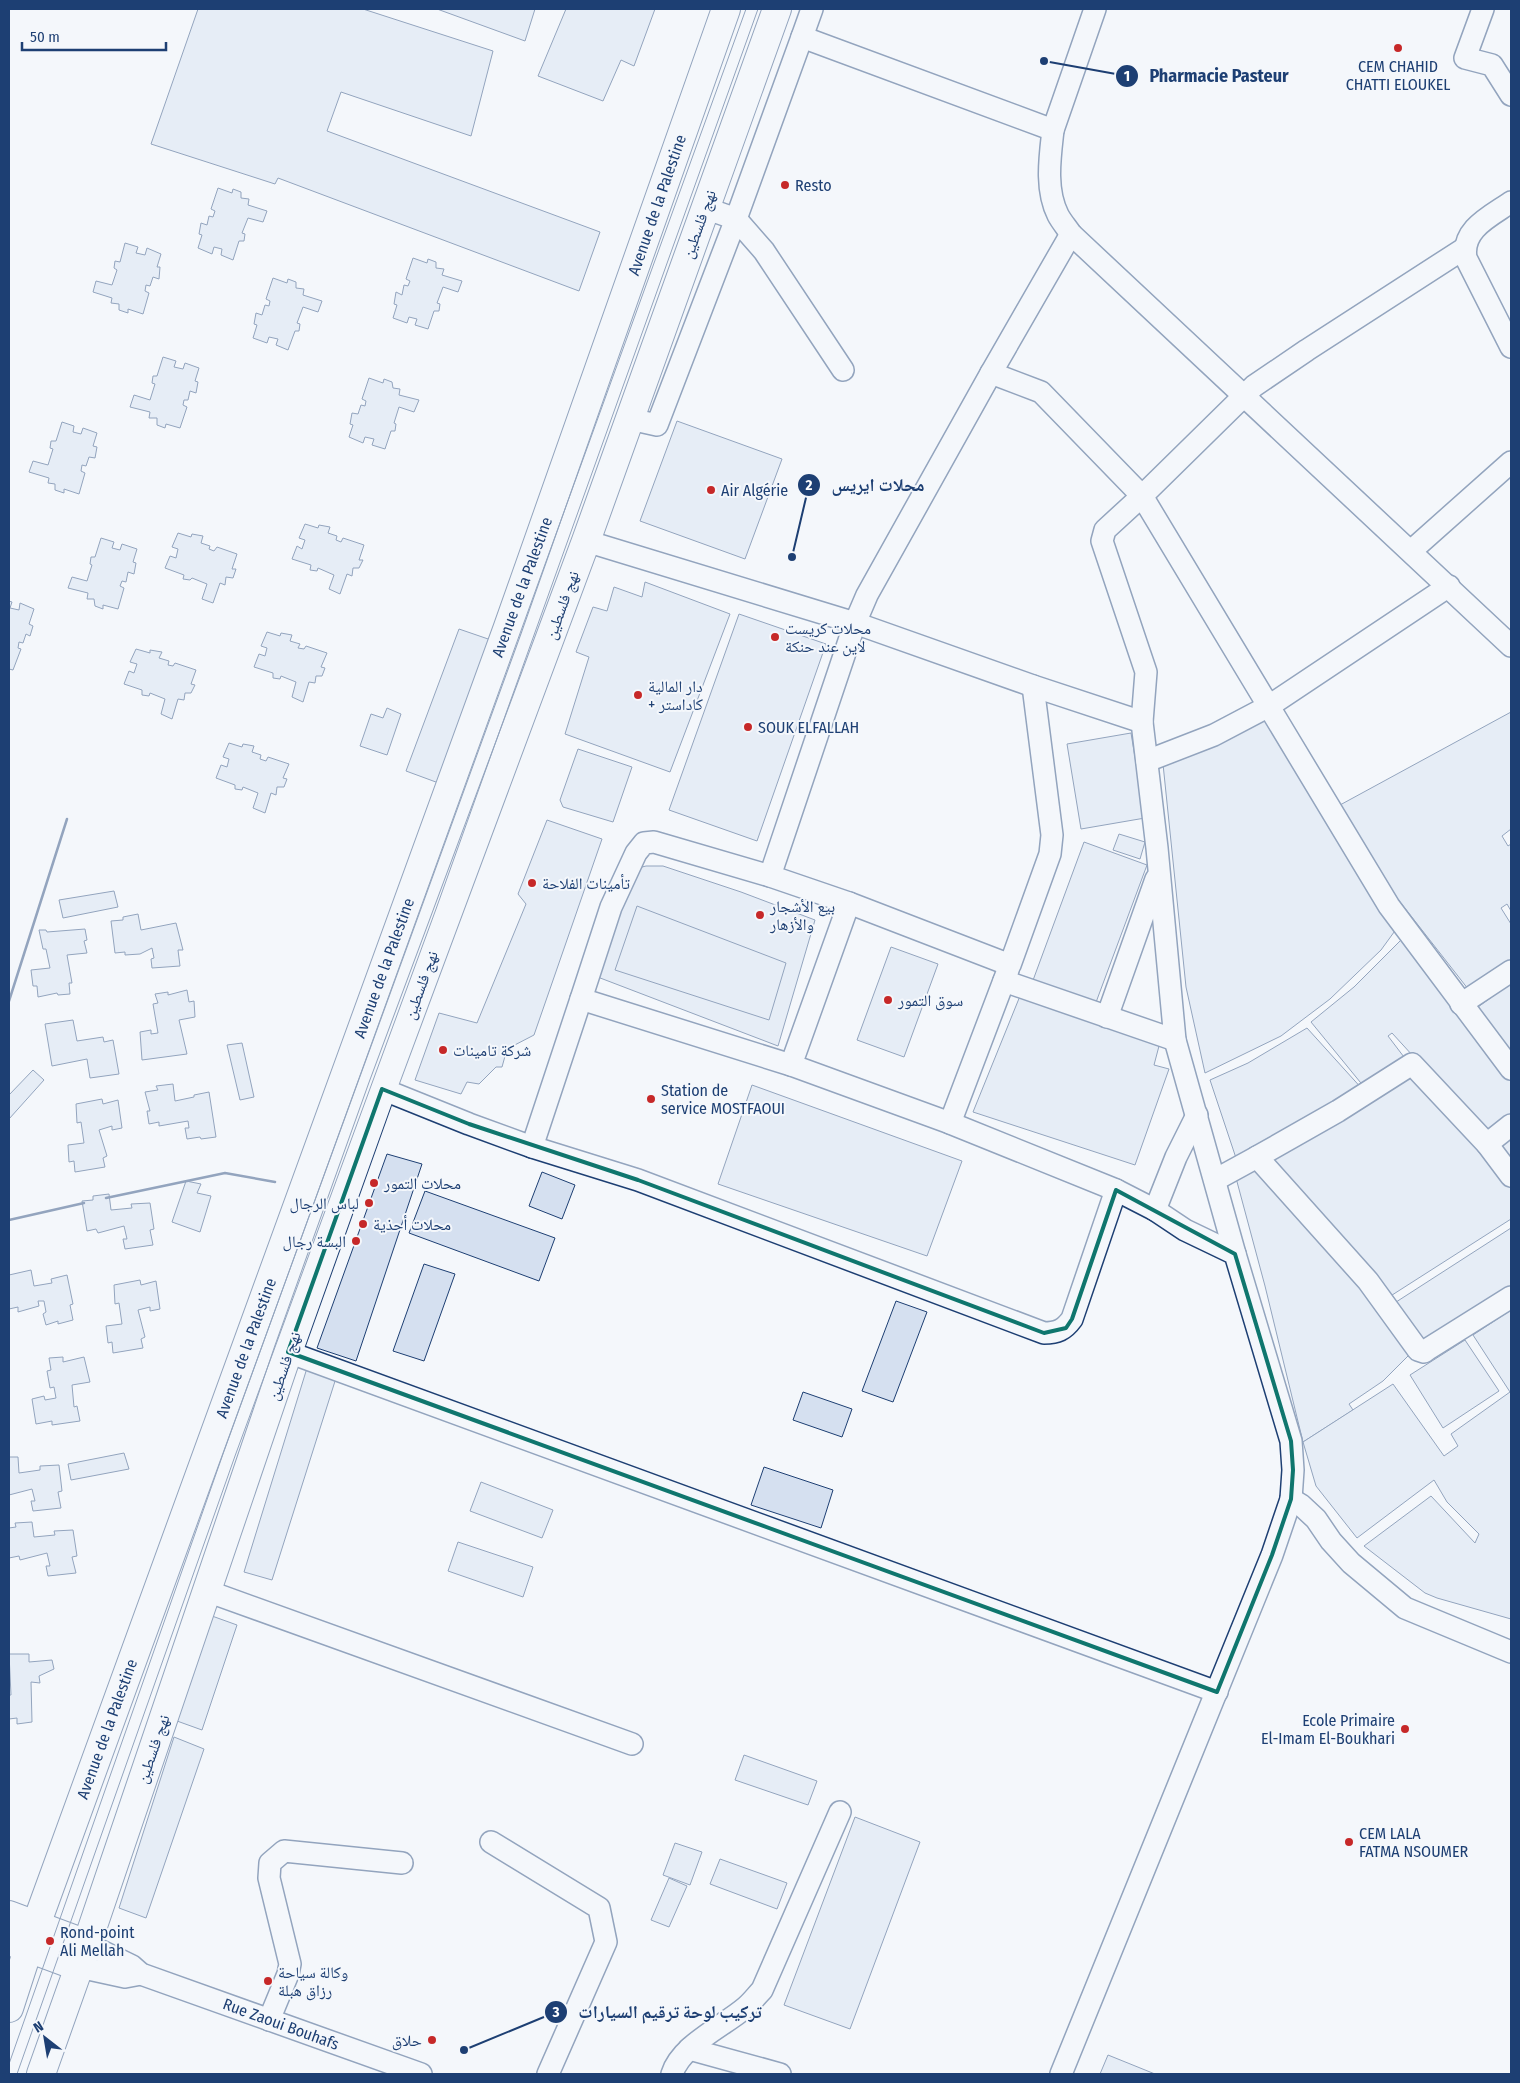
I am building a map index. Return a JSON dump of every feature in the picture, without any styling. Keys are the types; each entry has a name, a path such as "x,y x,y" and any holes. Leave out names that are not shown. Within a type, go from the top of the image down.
{"main road":[{"name":"Avenue de la Palestine","path":"9,2008 24,1938 508,627 726,9"},
{"name":"نهج فلسطين","path":"41,2074 288,1352 382,1089 586,541 777,9"},
{"path":"9,1915 24,1938 83,1955"}],"street":[{"path":"630,419 657,425 736,219 812,9"},
{"path":"1095,9 1053,130 1049,163 1050,186 1057,214 1071,234 1511,646"},
{"path":"1483,9 1465,58 1492,65 1511,95"},
{"path":"802,37 1053,130"},
{"path":"1511,202 1474,229 1465,248 1466,258 1511,348"},
{"path":"705,208 736,219 764,251 842,370"},
{"path":"770,876 855,624 867,596 1071,234"},
{"path":"1061,2074 1272,1555 1291,1499 1293,1470 1291,1441 1235,1254 1175,1040 1142,722 1146,672 1102,541 1105,530 1244,398 1254,386 1465,248"},
{"path":"991,373 1041,392 1142,496 1388,906 1511,1069"},
{"path":"1411,551 1511,462"},
{"path":"586,541 855,624 1142,722"},
{"path":"1147,760 1214,735 1269,706 1449,586"},
{"path":"950,1124 1050,854 1052,835 1033,686"},
{"path":"532,1147 610,908 636,853 644,843 654,842 770,876 849,903 1107,1017 1175,1040"},
{"path":"1107,1017 1158,873"},
{"path":"791,1065 849,903"},
{"path":"1461,1004 1511,971"},
{"path":"581,999 791,1065 950,1124 1116,1190 1155,1210 1185,1230 1235,1254"},
{"path":"1214,1180 1338,1111 1412,1064 1486,1144 1511,1176"},
{"path":"382,1089 532,1147 638,1180 1044,1333 1054,1333 1066,1328 1072,1319 1116,1190"},
{"path":"1155,1210 1176,1157 1196,1115"},
{"path":"1486,1144 1511,1125"},
{"path":"1257,1157 1368,1281 1418,1350 1424,1352 1511,1297"},
{"path":"288,1352 1217,1692"},
{"path":"1291,1499 1301,1505 1316,1519 1331,1541 1352,1563 1405,1608 1511,1652"},
{"path":"207,1591 632,1744"},
{"path":"672,2074 674,2068 689,2049 746,2007 762,1990 840,1812"},
{"path":"491,1842 599,1908 604,1927 606,1942 548,2074"},
{"path":"269,2020 288,1974 290,1964 268,1878 270,1863 284,1851 402,1864"},
{"name":"Rue Zaoui Bouhafs","path":"83,1955 125,1977 141,1974 421,2074"},
{"path":"689,2049 780,2074"}],"highlighted area":[{"path":"382,1089 469,1124 638,1180 1044,1333 1066,1328 1072,1319 1116,1190 1235,1254 1291,1441 1293,1470 1291,1499 1272,1555 1217,1692 288,1352"}],"building":[{"path":"198,9 363,9 493,51 471,136 341,92 327,131 600,232 579,291 278,178 275,184 151,144"},
{"path":"437,9 535,9 525,41"},
{"path":"566,9 655,9 634,66 621,60 603,101 538,76"},
{"path":"218,188 232,193 233,189 241,192 241,198 249,199 248,205 267,211 263,222 248,218 242,233 245,234 244,241 239,241 233,260 221,255 222,249 214,247 212,254 198,248 202,235 199,234 201,223 207,225 209,216 213,217 215,211 211,209"},
{"path":"125,243 138,247 136,253 145,255 147,248 161,254 157,267 160,267 159,279 153,277 150,286 146,285 145,291 149,293 143,314 128,309 128,313 119,310 119,304 111,303 112,298 93,292 96,281 112,285 117,270 114,268 115,261 120,262"},
{"path":"413,258 427,263 428,259 436,262 436,268 444,269 442,275 462,281 458,292 443,287 437,303 440,304 439,311 434,311 428,329 415,325 417,319 409,317 407,323 393,318 397,305 394,304 396,292 402,295 404,285 408,286 410,281 406,279"},
{"path":"273,278 287,283 288,279 296,282 296,288 304,289 303,295 322,301 318,312 303,307 297,323 300,324 299,331 295,331 288,350 276,345 278,339 269,337 267,343 253,338 257,325 254,324 256,313 262,315 265,305 269,306 270,301 266,299"},
{"path":"163,357 176,361 174,367 183,369 185,363 199,368 195,381 198,382 196,393 190,391 188,400 184,400 183,405 187,407 180,428 166,424 165,428 157,425 157,418 149,418 150,412 130,407 134,395 150,400 155,384 152,383 153,376 157,376"},
{"path":"369,378 383,383 384,379 392,382 393,388 400,389 399,395 419,400 414,412 399,407 394,423 396,424 395,431 391,431 385,449 372,445 374,439 365,437 363,443 349,437 353,425 350,424 352,413 358,414 361,405 365,406 366,401 362,399"},
{"name":"Air Algérie","path":"677,421 782,459 745,559 640,521"},
{"path":"62,422 74,426 73,432 81,434 83,428 97,433 93,446 97,447 95,458 89,457 86,466 82,465 81,471 85,473 79,494 64,489 64,493 55,490 55,484 48,483 49,478 29,472 33,461 48,465 53,449 50,448 51,441 56,441"},
{"path":"305,524 318,528 319,525 330,527 328,533 337,536 336,540 341,542 343,538 364,545 359,560 363,560 359,568 353,568 352,576 347,574 340,594 329,589 334,575 318,568 317,571 310,570 311,565 292,559 297,546 302,549 305,540 299,538"},
{"path":"178,533 191,537 192,534 203,536 201,543 210,546 209,549 214,551 217,547 237,554 232,569 236,569 233,578 226,577 225,585 220,583 213,603 202,599 207,584 192,578 190,580 183,579 184,575 165,568 170,556 176,558 178,549 172,547"},
{"path":"101,538 114,542 112,548 120,550 122,544 137,549 133,562 136,563 134,574 128,572 126,582 122,581 120,586 124,588 118,609 103,605 103,609 95,606 94,599 87,599 88,593 68,588 72,577 87,581 92,565 90,564 91,557 95,557"},
{"name":"دار المالية + كاداستر","path":"645,582 730,614 670,772 565,734 589,657 576,652 593,607 607,611 614,587 642,597"},
{"path":"9,601 12,602 10,608 19,610 20,603 34,609 29,624 33,626 30,636 26,634 23,643 19,642 18,648 21,649 13,670 9,669"},
{"name":"SOUK ELFALLAH","path":"739,614 826,644 757,841 669,810"},
{"path":"459,629 494,641 444,785 406,771"},
{"path":"267,632 280,636 281,633 292,635 290,641 300,644 298,648 304,649 306,646 327,653 321,667 325,668 322,676 316,676 315,683 309,682 303,702 292,697 296,682 281,676 280,679 273,678 273,673 254,667 259,654 265,656 267,648 261,646"},
{"path":"136,649 150,653 150,650 162,652 159,658 169,661 168,665 173,666 175,663 196,670 191,684 195,685 191,693 185,693 184,700 178,699 172,719 161,714 165,699 150,693 149,696 142,695 142,690 124,684 129,671 134,673 137,664 130,662"},
{"path":"387,708 401,714 387,755 360,746 371,714 383,718"},
{"path":"1511,712 1511,829 1502,836 1508,846 1511,844 1511,911 1507,904 1501,908 1511,924 1511,966 1472,994 1393,893 1340,805"},
{"path":"1266,718 1397,928 1381,950 1330,999 1281,1036 1205,1073 1186,987 1163,764"},
{"path":"1131,733 1145,818 1081,829 1067,744"},
{"path":"229,743 242,747 243,744 254,746 252,752 261,755 260,759 266,761 268,757 289,764 283,778 287,779 284,787 277,787 276,795 271,793 265,813 253,808 258,793 243,787 242,790 235,789 235,785 216,778 221,765 227,767 229,759 223,757"},
{"path":"578,749 632,767 613,822 563,807 560,800"},
{"path":"547,820 602,839 534,1035 507,1049 502,1067 496,1067 479,1084 467,1082 461,1094 415,1080 439,1013 477,1023 526,904 518,894"},
{"path":"1119,834 1145,842 1140,859 1113,850"},
{"path":"1084,842 1147,865 1095,1005 1032,983"},
{"path":"663,866 741,892 815,920 778,1046 595,976 638,868"},
{"path":"114,891 118,907 63,918 59,900"},
{"path":"637,906 786,963 769,1020 615,970"},
{"path":"138,914 141,930 176,923 183,950 178,950 180,966 152,968 151,959 154,958 152,948 140,954 125,955 125,952 115,953 111,921 123,920 123,917"},
{"path":"85,929 87,940 84,941 87,953 67,955 72,983 69,983 70,994 58,995 57,993 38,997 37,986 33,986 31,970 50,968 39,930 46,930 47,932"},
{"path":"1408,933 1511,1072 1511,1120 1488,1138 1392,1033 1388,1036 1407,1061 1365,1088 1311,1022 1354,987"},
{"path":"891,947 938,964 904,1057 857,1040"},
{"path":"1511,983 1511,1056 1478,1007"},
{"path":"187,990 189,1002 194,1001 195,1017 179,1020 187,1054 142,1060 140,1032 151,1030 151,1034 158,1033 153,1004 158,1003 155,994 168,992 168,995"},
{"path":"1020,996 1159,1046 1154,1065 1169,1069 1135,1165 973,1112"},
{"path":"73,1020 77,1041 103,1037 104,1042 113,1040 119,1074 90,1078 87,1059 52,1066 45,1024"},
{"path":"1307,1028 1364,1091 1238,1164 1210,1080 1248,1063"},
{"path":"242,1043 254,1097 240,1100 227,1045"},
{"path":"1412,1068 1511,1186 1511,1219 1389,1297 1268,1155"},
{"path":"33,1070 44,1080 9,1119 9,1095"},
{"path":"173,1084 175,1101 209,1092 216,1137 187,1139 185,1128 189,1128 188,1121 159,1126 159,1122 149,1124 147,1111 150,1111 145,1092 158,1090 156,1086"},
{"path":"752,1085 962,1161 927,1256 718,1184"},
{"path":"102,1099 103,1104 118,1100 122,1128 112,1130 112,1126 99,1130 107,1156 103,1158 105,1167 75,1172 74,1161 69,1162 68,1145 84,1143 81,1122 77,1123 76,1104"},
{"path":"1511,1137 1511,1164 1496,1146"},
{"path":"387,1154 422,1164 356,1361 317,1348"},
{"path":"1259,1165 1414,1350 1383,1381 1349,1404 1353,1410 1303,1442 1265,1286 1236,1178"},
{"path":"542,1172 575,1185 562,1219 529,1206"},
{"path":"186,1181 201,1184 197,1193 211,1196 200,1232 172,1222"},
{"path":"425,1191 555,1238 539,1281 409,1233"},
{"path":"109,1194 111,1210 132,1208 131,1204 150,1203 154,1229 150,1230 153,1245 125,1249 123,1239 127,1239 124,1226 98,1233 96,1229 87,1231 82,1201 93,1200 93,1196"},
{"path":"1511,1228 1511,1292 1423,1346 1393,1304"},
{"path":"424,1264 455,1274 424,1361 393,1351"},
{"path":"31,1270 34,1286 52,1283 51,1279 67,1275 73,1304 70,1305 73,1320 58,1324 58,1321 46,1325 43,1314 46,1312 44,1301 38,1301 39,1306 18,1312 18,1307 9,1309 9,1275"},
{"path":"140,1280 141,1285 156,1281 160,1309 150,1311 150,1307 138,1310 145,1337 141,1339 143,1348 113,1353 112,1342 108,1343 106,1326 122,1324 119,1303 115,1304 114,1285"},
{"path":"896,1301 927,1312 893,1402 862,1391"},
{"path":"1511,1310 1511,1619 1425,1593 1364,1546 1431,1496 1475,1543 1479,1534 1447,1502 1434,1480 1357,1538 1316,1486 1303,1442 1393,1384 1444,1456 1458,1446 1451,1434 1510,1392 1473,1335"},
{"path":"1465,1340 1499,1391 1443,1428 1410,1375"},
{"path":"63,1357 63,1362 84,1357 90,1382 72,1385 74,1407 77,1406 80,1421 52,1425 52,1421 36,1424 32,1399 44,1396 45,1400 56,1398 54,1387 50,1388 47,1371 51,1370 49,1358"},
{"path":"307,1368 336,1378 272,1580 244,1572"},
{"path":"803,1392 852,1409 842,1437 793,1420"},
{"path":"124,1453 129,1469 71,1480 68,1464"},
{"path":"9,1457 18,1457 19,1473 40,1470 40,1466 59,1465 62,1491 58,1492 61,1508 33,1511 31,1501 35,1501 32,1489 9,1495"},
{"path":"764,1467 833,1490 821,1528 751,1505"},
{"path":"481,1482 553,1510 542,1538 470,1511"},
{"path":"32,1522 34,1537 55,1535 54,1531 73,1530 77,1556 72,1557 76,1573 48,1576 46,1566 50,1566 47,1553 20,1560 19,1556 9,1558 9,1528 16,1527 15,1523"},
{"path":"458,1542 533,1567 523,1597 448,1571"},
{"path":"212,1616 237,1625 202,1730 177,1721"},
{"path":"9,1654 29,1654 29,1662 52,1660 54,1669 39,1676 40,1683 31,1682 32,1722 17,1724 17,1718 9,1719 9,1695 11,1695"},
{"path":"174,1737 204,1749 146,1918 119,1908"},
{"path":"744,1755 817,1781 808,1805 735,1780"},
{"path":"855,1817 920,1842 850,2029 784,2005"},
{"path":"675,1843 702,1852 690,1885 663,1875"},
{"path":"720,1859 787,1883 777,1909 710,1884"},
{"path":"669,1878 687,1886 669,1927 651,1920"},
{"path":"1108,2055 1155,2074 1100,2074"}],"tram line":[{"path":"9,2064 223,1454 746,9"},
{"path":"17,2074 235,1456 436,909 758,9"}],"wall":[{"path":"9,1001 67,819"},
{"path":"106,1198 225,1173 275,1182"},
{"path":"9,1220 84,1203"}],"place":[{"name":"CEM CHAHID CHATTI ELOUKEL","path":"1398,48"},
{"name":"Pharmacie Pasteur","path":"1044,61"},
{"name":"Resto","path":"785,185"},
{"name":"Air Algérie","path":"711,490"},
{"name":"محلات ايريس","path":"792,557"},
{"name":"محلات كريست لاين عند حنكة","path":"775,637"},
{"name":"دار المالية + كاداستر","path":"638,695"},
{"name":"SOUK ELFALLAH","path":"748,727"},
{"name":"تأمينات الفلاحة","path":"532,883"},
{"name":"بيع الأشجار والأزهار","path":"760,915"},
{"name":"سوق التمور","path":"888,1000"},
{"name":"شركة تامينات","path":"443,1050"},
{"name":"Station de service MOSTFAOUI","path":"651,1099"},
{"name":"محلات التمور","path":"374,1183"},
{"name":"لباس الرجال","path":"369,1203"},
{"name":"محلات أحذية","path":"363,1224"},
{"name":"البسة رجال","path":"356,1241"},
{"name":"Ecole Primaire El-Imam El-Boukhari","path":"1405,1729"},
{"name":"CEM LALA FATMA NSOUMER","path":"1349,1842"},
{"name":"Rond-point Ali Mellah","path":"50,1941"},
{"name":"وكالة سياحة رزاق هبلة","path":"268,1981"},
{"name":"حلاق","path":"432,2040"},
{"name":"تركيب لوحة ترقيم السيارات","path":"464,2050"}]}
